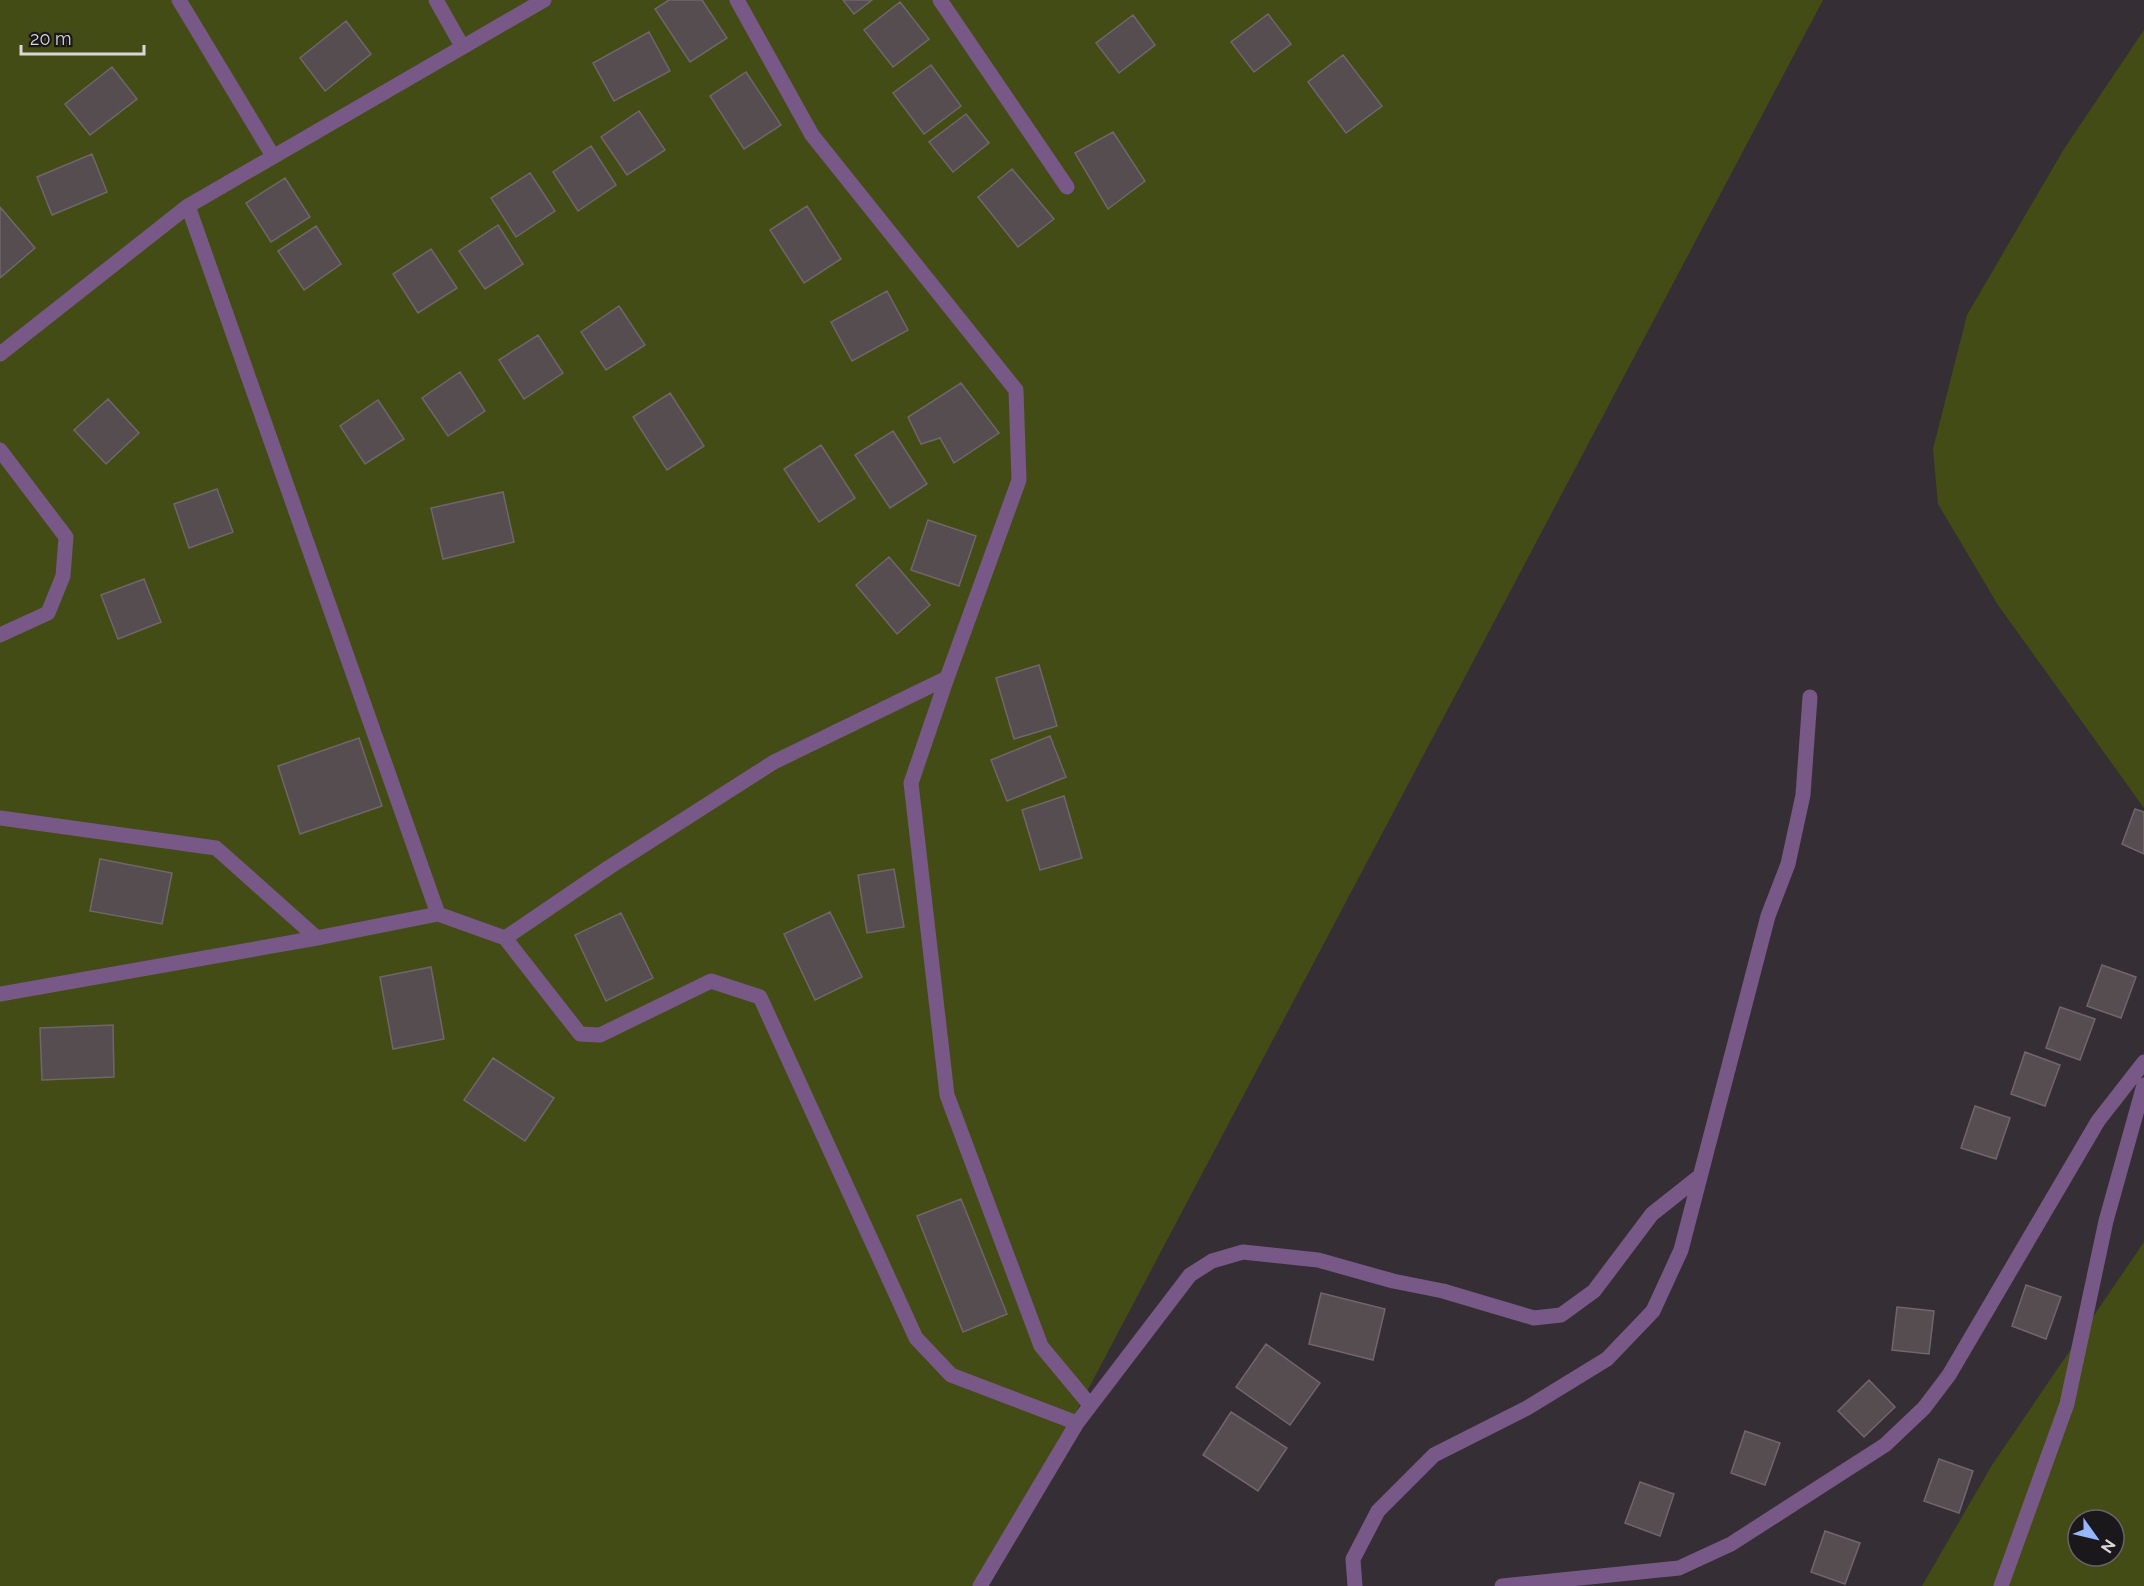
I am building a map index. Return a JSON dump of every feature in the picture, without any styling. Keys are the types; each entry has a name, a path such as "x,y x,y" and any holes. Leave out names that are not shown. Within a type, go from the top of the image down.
{"street":[{"path":"180,0 273,156"},
{"path":"436,0 462,46"},
{"path":"0,354 188,206 544,0"},
{"path":"737,0 812,135 1016,390 1019,480 911,783 947,1095 1041,1346 1090,1405"},
{"path":"940,0 1067,187"},
{"path":"188,206 438,914"},
{"path":"0,450 66,537 63,576 48,614 0,634"},
{"path":"505,938 608,868 774,762 947,678"},
{"path":"1355,1586 1353,1559 1378,1511 1434,1455 1527,1408 1607,1359 1653,1311 1680,1250 1768,916 1788,864 1803,795 1810,697"},
{"path":"0,818 216,848 317,938"},
{"path":"0,994 317,938 438,914 505,938 580,1034 600,1035 711,981 760,998 916,1338 951,1375 1077,1423"},
{"path":"1502,1586 1679,1568 1731,1544 1885,1445 1924,1408 1949,1375 2098,1121 2144,1062"},
{"path":"2001,1586 2067,1404 2106,1221 2144,1085"},
{"path":"980,1586 1077,1423 1190,1275 1212,1261 1243,1252 1318,1260 1393,1281 1443,1291 1534,1318 1561,1314 1594,1291 1652,1214 1700,1176"}],"green space":[{"path":"0,0 1823,0 984,1586 0,1586"},
{"path":"2144,30 2144,808 1998,605 1938,504 1933,449 1967,315 2064,149"},
{"path":"2144,1242 2144,1586 1922,1586 1992,1465"}],"building":[{"path":"669,0 702,0 727,38 690,62 655,9"},
{"path":"843,0 872,0 854,14"},
{"path":"900,2 929,39 893,67 864,30"},
{"path":"1268,14 1291,44 1254,72 1231,42"},
{"path":"1133,15 1155,45 1119,73 1096,43"},
{"path":"346,21 371,54 325,91 300,58"},
{"path":"649,32 670,71 614,101 593,63"},
{"path":"1343,55 1382,106 1346,133 1308,82"},
{"path":"931,65 961,106 924,134 893,93"},
{"path":"112,67 137,99 90,135 65,104"},
{"path":"746,72 781,125 744,149 710,96"},
{"path":"639,111 665,150 627,175 601,137"},
{"path":"966,114 989,143 953,172 929,142"},
{"path":"1113,132 1145,181 1108,209 1075,153"},
{"path":"591,146 616,185 578,211 553,172"},
{"path":"92,154 107,192 52,215 37,177"},
{"path":"1012,169 1054,219 1018,247 978,197"},
{"path":"530,173 555,211 516,237 491,198"},
{"path":"285,178 310,217 271,242 246,203"},
{"path":"807,206 841,259 804,283 770,230"},
{"path":"0,207 35,248 0,278"},
{"path":"498,225 523,264 485,289 459,251"},
{"path":"316,226 341,264 304,290 278,251"},
{"path":"431,249 457,288 418,313 393,274"},
{"path":"887,291 908,330 852,361 831,322"},
{"path":"619,306 645,345 606,370 581,332"},
{"path":"538,335 563,373 524,399 499,360"},
{"path":"460,372 485,411 448,436 422,398"},
{"path":"961,383 999,433 954,463 940,438 921,444 908,417"},
{"path":"670,393 704,446 667,470 633,417"},
{"path":"108,399 139,433 106,464 74,430"},
{"path":"378,400 404,439 365,464 340,426"},
{"path":"893,431 927,484 890,508 855,455"},
{"path":"821,445 855,498 819,522 784,469"},
{"path":"217,489 233,532 189,548 174,504"},
{"path":"503,492 514,542 443,559 431,508"},
{"path":"928,520 976,536 959,586 911,570"},
{"path":"889,557 930,605 897,634 856,585"},
{"path":"144,579 161,622 118,639 101,595"},
{"path":"1039,665 1057,726 1014,739 996,678"},
{"path":"1050,736 1066,777 1007,801 991,760"},
{"path":"359,738 382,806 300,834 278,766"},
{"path":"1064,796 1082,858 1040,870 1022,810"},
{"path":"2135,809 2144,812 2144,854 2122,844"},
{"path":"100,859 172,873 162,924 90,911"},
{"path":"894,869 904,927 867,933 858,875"},
{"path":"830,912 862,977 815,1000 784,934"},
{"path":"621,913 653,978 606,1001 575,935"},
{"path":"2102,965 2136,977 2121,1018 2087,1006"},
{"path":"431,967 444,1039 393,1049 380,977"},
{"path":"2060,1007 2095,1019 2080,1060 2046,1048"},
{"path":"113,1025 114,1077 42,1080 40,1028"},
{"path":"2025,1052 2060,1065 2045,1106 2011,1094"},
{"path":"493,1058 554,1098 525,1141 464,1100"},
{"path":"1975,1106 2010,1118 1996,1159 1961,1148"},
{"path":"961,1199 1007,1314 963,1332 917,1216"},
{"path":"2026,1285 2061,1297 2046,1339 2012,1326"},
{"path":"1321,1293 1385,1309 1373,1360 1309,1344"},
{"path":"1897,1307 1934,1311 1929,1354 1892,1350"},
{"path":"1266,1344 1320,1383 1290,1425 1236,1387"},
{"path":"1869,1380 1895,1407 1864,1437 1838,1411"},
{"path":"1231,1412 1287,1448 1258,1491 1203,1455"},
{"path":"1745,1431 1780,1443 1765,1485 1731,1473"},
{"path":"1939,1459 1973,1471 1959,1513 1924,1501"},
{"path":"1640,1482 1674,1494 1660,1536 1625,1523"},
{"path":"1825,1531 1860,1543 1845,1584 1811,1572"}]}
